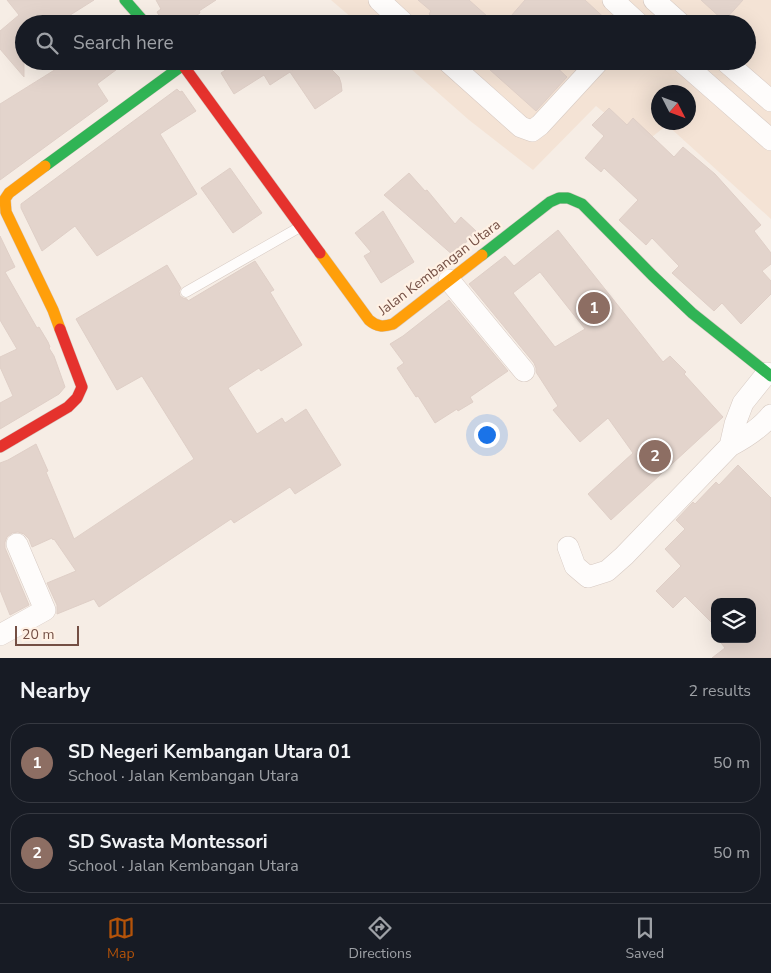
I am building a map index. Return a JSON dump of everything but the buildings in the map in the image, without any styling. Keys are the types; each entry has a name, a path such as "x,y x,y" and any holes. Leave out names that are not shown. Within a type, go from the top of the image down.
{"street":[{"path":"125,0 138,15"},
{"path":"378,0 395,15"},
{"path":"613,0 628,15"},
{"path":"642,15 654,0 672,15"},
{"path":"0,447 68,407 77,400 81,394 82,387 53,310 6,212 5,199 9,193 173,70"},
{"name":"Jalan Kembangan Utara","path":"187,70 362,311 377,327 384,328 392,324 545,205 565,197 582,204 692,313 769,374"},
{"path":"457,70 522,128 532,131 540,125 591,70"},
{"path":"691,70 771,140"},
{"path":"735,70 771,101"},
{"path":"449,280 524,371"},
{"path":"730,446 735,424 743,403 769,374"},
{"path":"568,547 575,566 588,577 606,571 624,556 730,446 749,435 771,415"},
{"path":"0,635 45,610 17,544"}],"lane":[{"path":"186,292 301,226"}],"shaded area":[{"path":"331,0 771,0 771,219 673,130 696,130 696,85 651,85 651,130 661,130 643,144 596,106 533,170 469,120 412,70 756,70 756,15 348,15"}],"traffic: fast":[{"path":"125,0 138,15"},
{"path":"45,166 176,70"},
{"path":"482,255 550,202 559,198 568,198 582,204 692,313 771,376"}],"traffic: slow":[{"path":"45,166 9,193 5,199 6,212 53,310 60,329"},
{"path":"320,253 369,320 383,326 393,324 482,255"}],"traffic: jam":[{"path":"187,70 320,253"},
{"path":"0,447 68,407 77,398 82,387 60,329"}],"place":[{"name":"SD Negeri Kembangan Utara 01","path":"594,308"},
{"name":"SD Swasta Montessori","path":"655,456"}]}
